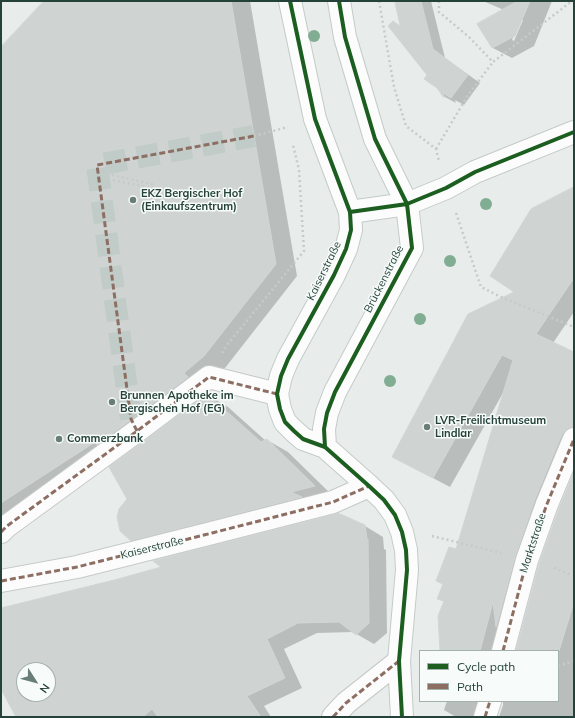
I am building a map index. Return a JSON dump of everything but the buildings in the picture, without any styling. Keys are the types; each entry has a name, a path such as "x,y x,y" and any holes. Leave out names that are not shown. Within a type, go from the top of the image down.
{"street":[{"path":"290,1 315,119 350,212 407,204 446,188 475,172 574,132"},
{"name":"Brückenstraße","path":"326,447 324,429 327,413 335,392 412,248 407,204 375,139 345,37 339,1"},
{"name":"Kaiserstraße","path":"276,394 288,359 334,275 346,249 351,230 350,212"},
{"path":"1,532 134,425 209,377 276,394 280,409 286,422 294,431 303,439 326,447 384,500 395,515 402,532 406,550 407,570 399,661 402,717"},
{"name":"Marktstraße","path":"503,650 527,560 547,504 574,439"},
{"name":"Kaiserstraße","path":"1,581 77,567 333,502 369,486"},
{"path":"333,717 346,703 399,661"},
{"path":"485,717 490,702"}],"path":[{"path":"379,1 394,87 406,126 436,149 468,95 493,62 572,1"},
{"path":"439,1 439,12 469,37 493,62"},
{"path":"254,136 289,126 291,134"},
{"path":"209,377 227,345 304,251 299,170 292,141"},
{"path":"112,175 156,185"},
{"path":"113,180 157,189"},
{"path":"446,188 463,231 481,287 574,328"},
{"path":"429,536 527,560"},
{"path":"559,666 574,661"}],"tunnel":[{"path":"131,419 97,165 254,136"}],"marked path":[{"path":"137,431 131,419 97,165 254,136"},
{"path":"1,532 7,526 209,377 277,394"},
{"path":"503,650 527,560 547,504 574,439"},
{"path":"1,581 77,567 333,502 369,486"},
{"path":"333,717 346,703 399,661"},
{"path":"485,717 490,702"}],"cycle path":[{"path":"290,1 315,119 350,212 351,230 346,249 334,275 288,359 281,376 277,394 280,409 285,422 303,439 325,447 384,500 395,515 402,532 406,550 407,570 399,661 402,717"},
{"path":"325,447 324,429 327,413 335,392 412,248 407,204 375,139 345,37 339,1"},
{"path":"350,212 407,204 446,188 475,172 574,132"}],"place":[{"name":"EKZ Bergischer Hof (Einkaufszentrum)","path":"133,200"},
{"name":"Brunnen Apotheke im Bergischen Hof (EG)","path":"112,402"},
{"name":"LVR-Freilichtmuseum Lindlar","path":"427,427"},
{"name":"Commerzbank","path":"59,439"}]}
